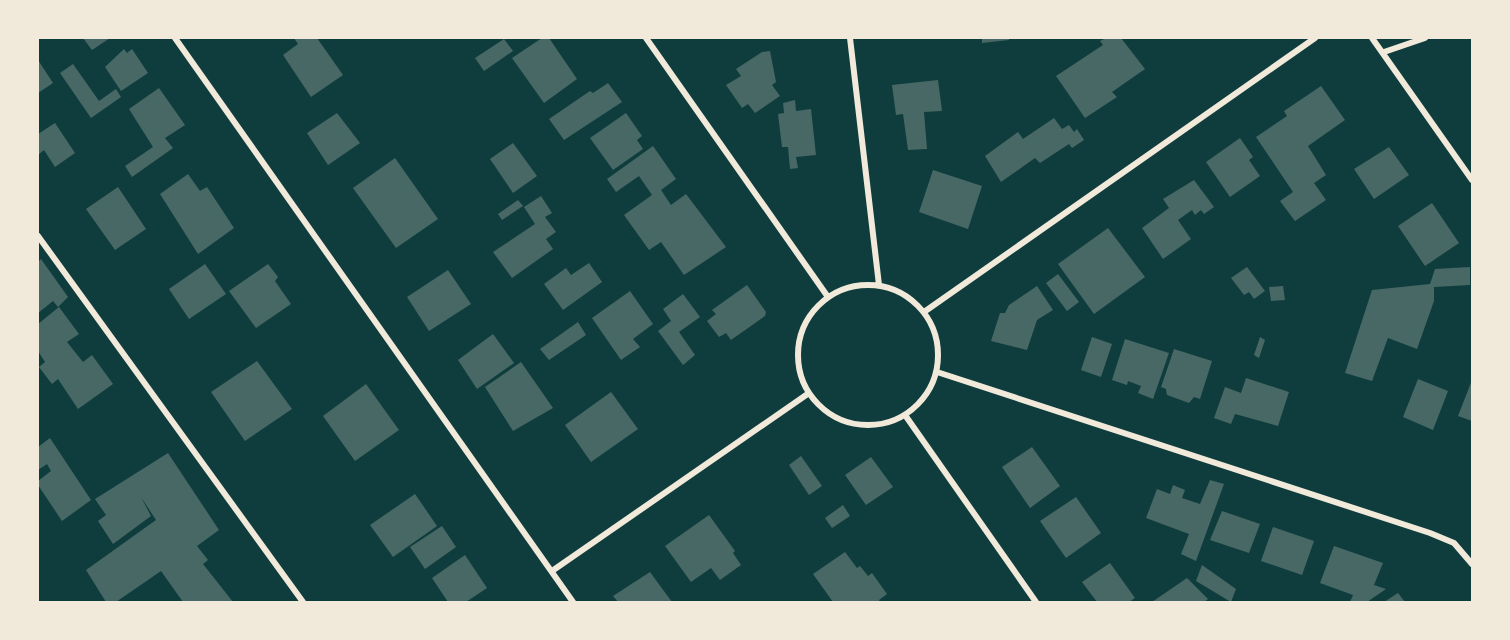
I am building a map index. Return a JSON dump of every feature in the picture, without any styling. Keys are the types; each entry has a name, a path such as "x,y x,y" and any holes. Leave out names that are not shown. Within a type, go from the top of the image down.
{"street":[{"path":"175,38 573,603"},
{"path":"646,38 828,297"},
{"path":"850,38 879,285"},
{"path":"924,312 1315,38"},
{"path":"1372,38 1473,180"},
{"path":"1384,52 1425,38"},
{"path":"38,236 303,603"},
{"path":"861,285 879,285 896,290 912,299 924,312 934,330 939,351 937,372 920,404 905,415 885,423 864,425 842,421 823,410 809,393 800,374 798,352 802,331 812,312 828,297 843,289 861,285"},
{"path":"937,372 1430,533 1454,543 1473,564"},
{"path":"552,571 809,393"},
{"path":"905,415 1036,603"}],"building":[{"path":"83,38 110,38 92,50"},
{"path":"294,38 317,38 343,75 311,97 283,55 298,44"},
{"path":"542,38 549,38 577,79 544,103 512,58"},
{"path":"982,38 1009,38 1009,40 982,43"},
{"path":"1106,38 1121,38 1145,69 1112,92 1117,97 1085,118 1056,76 1103,45 1100,41"},
{"path":"504,39 513,51 484,71 475,58"},
{"path":"124,49 127,53 132,49 148,73 121,91 105,67"},
{"path":"770,51 776,82 772,85 780,96 755,113 748,104 742,108 726,85 741,76 736,69 762,52"},
{"path":"38,60 53,83 38,93"},
{"path":"73,64 99,101 116,89 121,97 91,118 60,73"},
{"path":"938,80 942,111 924,112 927,149 908,150 903,114 896,115 892,85"},
{"path":"608,83 622,102 564,140 549,119 590,91 593,93"},
{"path":"1321,86 1345,120 1308,146 1326,175 1314,183 1326,200 1295,221 1280,201 1293,192 1256,137 1287,116 1284,111"},
{"path":"159,88 185,125 165,138 173,148 132,177 125,166 153,147 129,109"},
{"path":"795,100 796,111 811,109 816,155 796,157 798,168 790,169 788,147 782,147 778,114 784,113 783,103"},
{"path":"337,113 360,143 328,165 307,133"},
{"path":"626,113 642,136 637,140 643,149 613,170 590,138"},
{"path":"1054,118 1062,129 1069,125 1074,132 1077,129 1084,140 1072,148 1069,144 1040,163 1035,158 1001,182 985,156 1018,132 1023,139"},
{"path":"55,123 75,153 55,167 44,150 38,155 38,134"},
{"path":"1240,138 1253,157 1249,160 1260,176 1230,197 1206,162"},
{"path":"513,143 537,176 513,193 490,159"},
{"path":"653,146 676,179 661,190 671,205 686,194 726,247 684,275 661,242 649,250 624,215 652,195 639,176 616,192 607,179"},
{"path":"1389,147 1409,175 1374,199 1354,169"},
{"path":"395,158 438,219 396,248 353,188"},
{"path":"933,170 982,186 968,229 919,212"},
{"path":"188,174 200,191 207,187 234,228 198,254 160,194"},
{"path":"1194,180 1214,207 1204,214 1201,210 1195,215 1192,210 1178,220 1191,239 1163,259 1142,228 1169,208 1163,199"},
{"path":"118,187 146,229 115,250 86,209"},
{"path":"541,196 552,213 545,217 556,232 546,239 553,249 512,278 493,252 535,224 524,207"},
{"path":"518,200 523,206 502,220 498,214"},
{"path":"1432,203 1459,243 1425,266 1398,226"},
{"path":"1108,228 1145,277 1094,314 1058,264"},
{"path":"41,259 68,297 58,307 53,301 38,313 38,262"},
{"path":"589,263 602,282 563,310 544,284 566,268 571,275"},
{"path":"205,264 226,294 189,319 169,289"},
{"path":"268,264 278,277 275,281 291,304 256,328 229,291"},
{"path":"1247,267 1265,291 1254,299 1249,292 1244,295 1231,278"},
{"path":"1470,267 1470,285 1434,287 1434,301 1417,349 1388,338 1372,381 1345,373 1372,290 1430,284 1435,269"},
{"path":"448,270 471,304 429,331 407,297"},
{"path":"1058,274 1079,302 1067,311 1046,283"},
{"path":"747,285 766,312 765,316 731,340 726,333 719,337 707,321 716,314 712,310"},
{"path":"1037,286 1053,310 1037,320 1027,350 991,341 1000,313 1005,313 1009,305"},
{"path":"1283,286 1285,300 1271,301 1269,287"},
{"path":"630,291 653,324 633,339 640,347 621,360 592,318"},
{"path":"683,294 700,317 679,332 695,355 683,365 658,331 671,321 663,309"},
{"path":"59,307 79,334 67,342 83,362 92,355 113,384 78,409 58,379 52,384 39,367 45,362 38,351 38,324"},
{"path":"578,322 586,335 549,360 540,349"},
{"path":"493,334 514,363 477,389 458,360"},
{"path":"1092,337 1112,344 1101,377 1081,370"},
{"path":"1260,337 1265,340 1259,358 1254,355"},
{"path":"1125,339 1169,353 1153,399 1138,393 1141,386 1128,381 1127,385 1112,380"},
{"path":"1174,349 1212,361 1200,399 1194,397 1189,403 1167,395 1166,389 1161,387"},
{"path":"257,361 292,409 245,441 211,392"},
{"path":"521,362 553,408 513,431 485,387"},
{"path":"1246,378 1289,392 1278,426 1235,414 1231,424 1214,418 1225,387 1241,393"},
{"path":"1418,379 1448,391 1433,430 1403,417"},
{"path":"1472,380 1472,421 1458,416"},
{"path":"366,384 399,430 355,461 323,416"},
{"path":"611,392 638,429 591,462 565,425"},
{"path":"50,438 91,500 62,521 38,485 38,481 51,471 47,464 38,470 38,447"},
{"path":"1032,447 1060,486 1030,508 1002,467"},
{"path":"168,453 219,530 197,546 208,560 203,564 233,602 183,602 161,571 116,602 106,602 86,570 156,520 141,497 151,516 113,544 98,521 106,515 95,499"},
{"path":"801,456 822,486 809,495 789,465"},
{"path":"871,457 893,487 866,505 845,475"},
{"path":"1210,480 1224,484 1196,561 1181,554 1189,534 1146,518 1157,489 1170,494 1173,485 1185,490 1182,498 1200,504"},
{"path":"415,494 437,526 393,557 370,525"},
{"path":"1076,497 1101,533 1066,558 1040,521"},
{"path":"843,505 850,516 832,528 825,518"},
{"path":"1222,511 1260,524 1249,553 1210,540"},
{"path":"709,515 735,551 733,553 741,565 720,580 711,568 691,582 665,546"},
{"path":"442,526 456,547 425,569 410,547"},
{"path":"1273,527 1314,541 1302,575 1261,561"},
{"path":"1334,546 1383,563 1374,585 1386,589 1367,602 1350,602 1353,595 1320,583"},
{"path":"845,552 857,568 860,566 868,576 872,573 887,594 879,600 880,602 833,602 813,574"},
{"path":"465,555 487,588 466,602 448,602 432,578"},
{"path":"1110,563 1135,598 1129,602 1097,602 1082,582"},
{"path":"1202,565 1236,589 1231,602 1196,581"},
{"path":"650,572 672,602 618,602 613,596"},
{"path":"1187,578 1208,599 1204,602 1152,602"},
{"path":"1398,593 1405,602 1384,602"}]}
